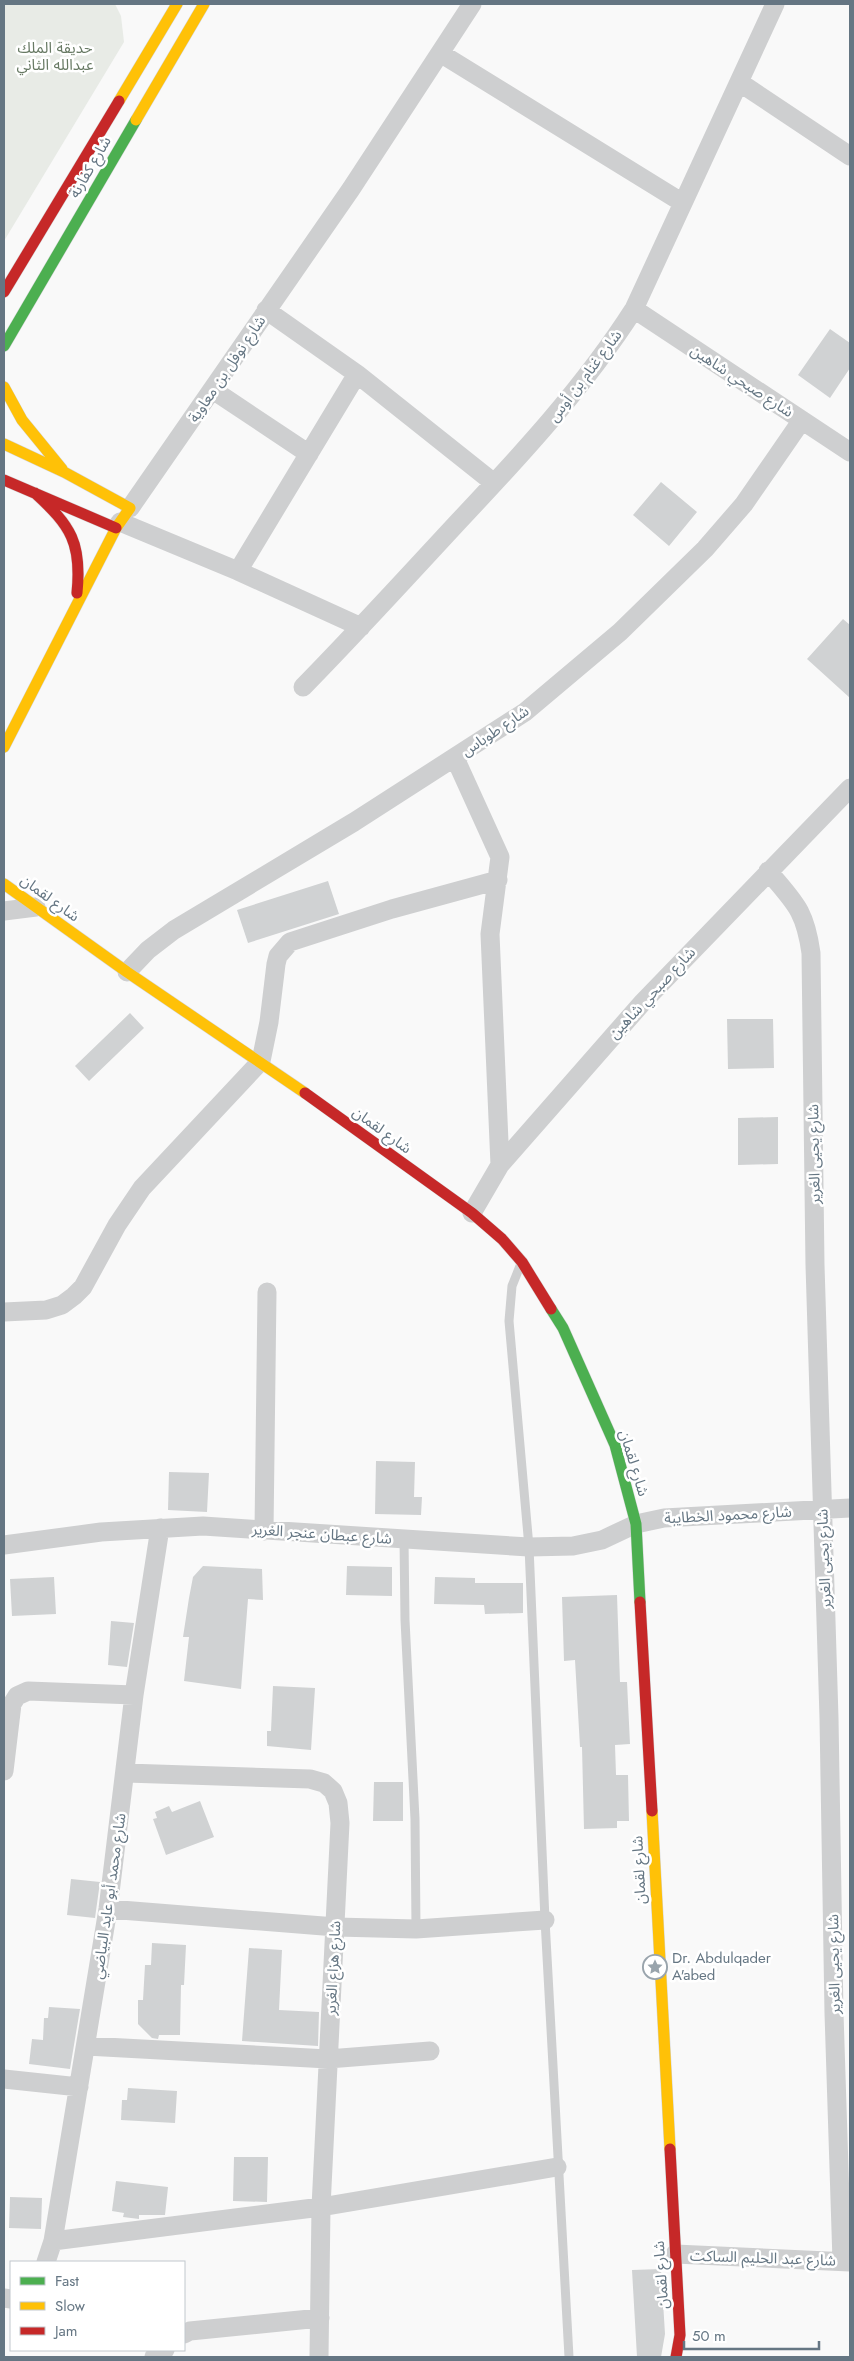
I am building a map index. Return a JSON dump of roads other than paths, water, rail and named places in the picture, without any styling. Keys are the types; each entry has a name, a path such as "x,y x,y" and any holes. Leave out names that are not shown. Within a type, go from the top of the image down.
{"street":[{"name":"شارع كفارنة","path":"4,292 177,4"},
{"name":"شارع نوفل بن معاوية","path":"4,747 122,519 213,390 472,4"},
{"name":"شارع غنام بن أوس","path":"303,687 558,414 604,356 634,309 775,4"},
{"name":"شارع كفارنة","path":"4,346 202,5"},
{"path":"440,54 684,203"},
{"path":"739,82 850,156"},
{"name":"شارع صبحي شاهين","path":"634,309 850,452"},
{"path":"266,310 357,374 494,483"},
{"path":"238,571 357,374"},
{"path":"4,388 18,416 64,472 122,519"},
{"path":"213,390 309,454"},
{"name":"شارع طوباس","path":"127,972 148,950 174,930 354,822 525,712 620,632 705,549 744,504 802,420"},
{"path":"4,444 64,472"},
{"path":"4,480 35,493 122,519 361,627"},
{"path":"35,493 54,510 74,535 80,563 75,608"},
{"path":"455,758 500,857 490,934 500,1165"},
{"name":"شارع صبحي شاهين","path":"472,1213 500,1165 643,1002 850,788"},
{"name":"شارع يحيى الغرير","path":"768,871 803,915 808,929 811,953 815,1265 846,2261"},
{"path":"4,1312 46,1310 62,1304 74,1296 83,1287 117,1225 142,1188 261,1061 269,1022 276,964 278,956 290,942 392,908 498,880"},
{"name":"شارع لقمان","path":"4,884 127,972 261,1061 472,1213 502,1239 522,1262 563,1328 615,1445 636,1524 680,2335 676,2357"},
{"path":"4,911 36,907"},
{"path":"264,1531 267,1292"},
{"name":"شارع محمود الخطايبة","path":"636,1524 689,1515 850,1508"},
{"name":"شارع عبطان عنجر الغرير","path":"4,1545 101,1532 203,1526 529,1547 573,1546 602,1540 636,1524"},
{"name":"شارع محمد أبو عايد البياضي","path":"46,2261 53,2241 108,1909 134,1695 160,1528"},
{"path":"4,1771 12,1704 17,1696 28,1691 134,1695"},
{"name":"شارع هزاع الغرير","path":"126,1773 310,1779 324,1783 333,1791 338,1803 340,1823 336,1927 321,2207 319,2357"},
{"path":"108,1909 336,1927 416,1928 545,1920"},
{"path":"86,2046 328,2060 430,2051"},
{"path":"4,2079 79,2087"},
{"path":"53,2241 321,2207 557,2167"},
{"name":"شارع عبد الحليم الساكت","path":"675,2254 846,2261"},
{"path":"185,2334 190,2331 320,2318"},
{"name":"شارع لقمان","path":"680,2335 688,2357"}],"lane":[{"path":"522,1262 512,1286 509,1321 529,1547 545,1920 568,2357"},
{"path":"404,1539 405,1620 415,1819 416,1928"}],"place":[{"name":"Dr. Abdulqader A'abed","path":"655,1967"}],"park label":[{"name":"حديقة الملك عبدالله الثاني","path":"55,56"}]}
